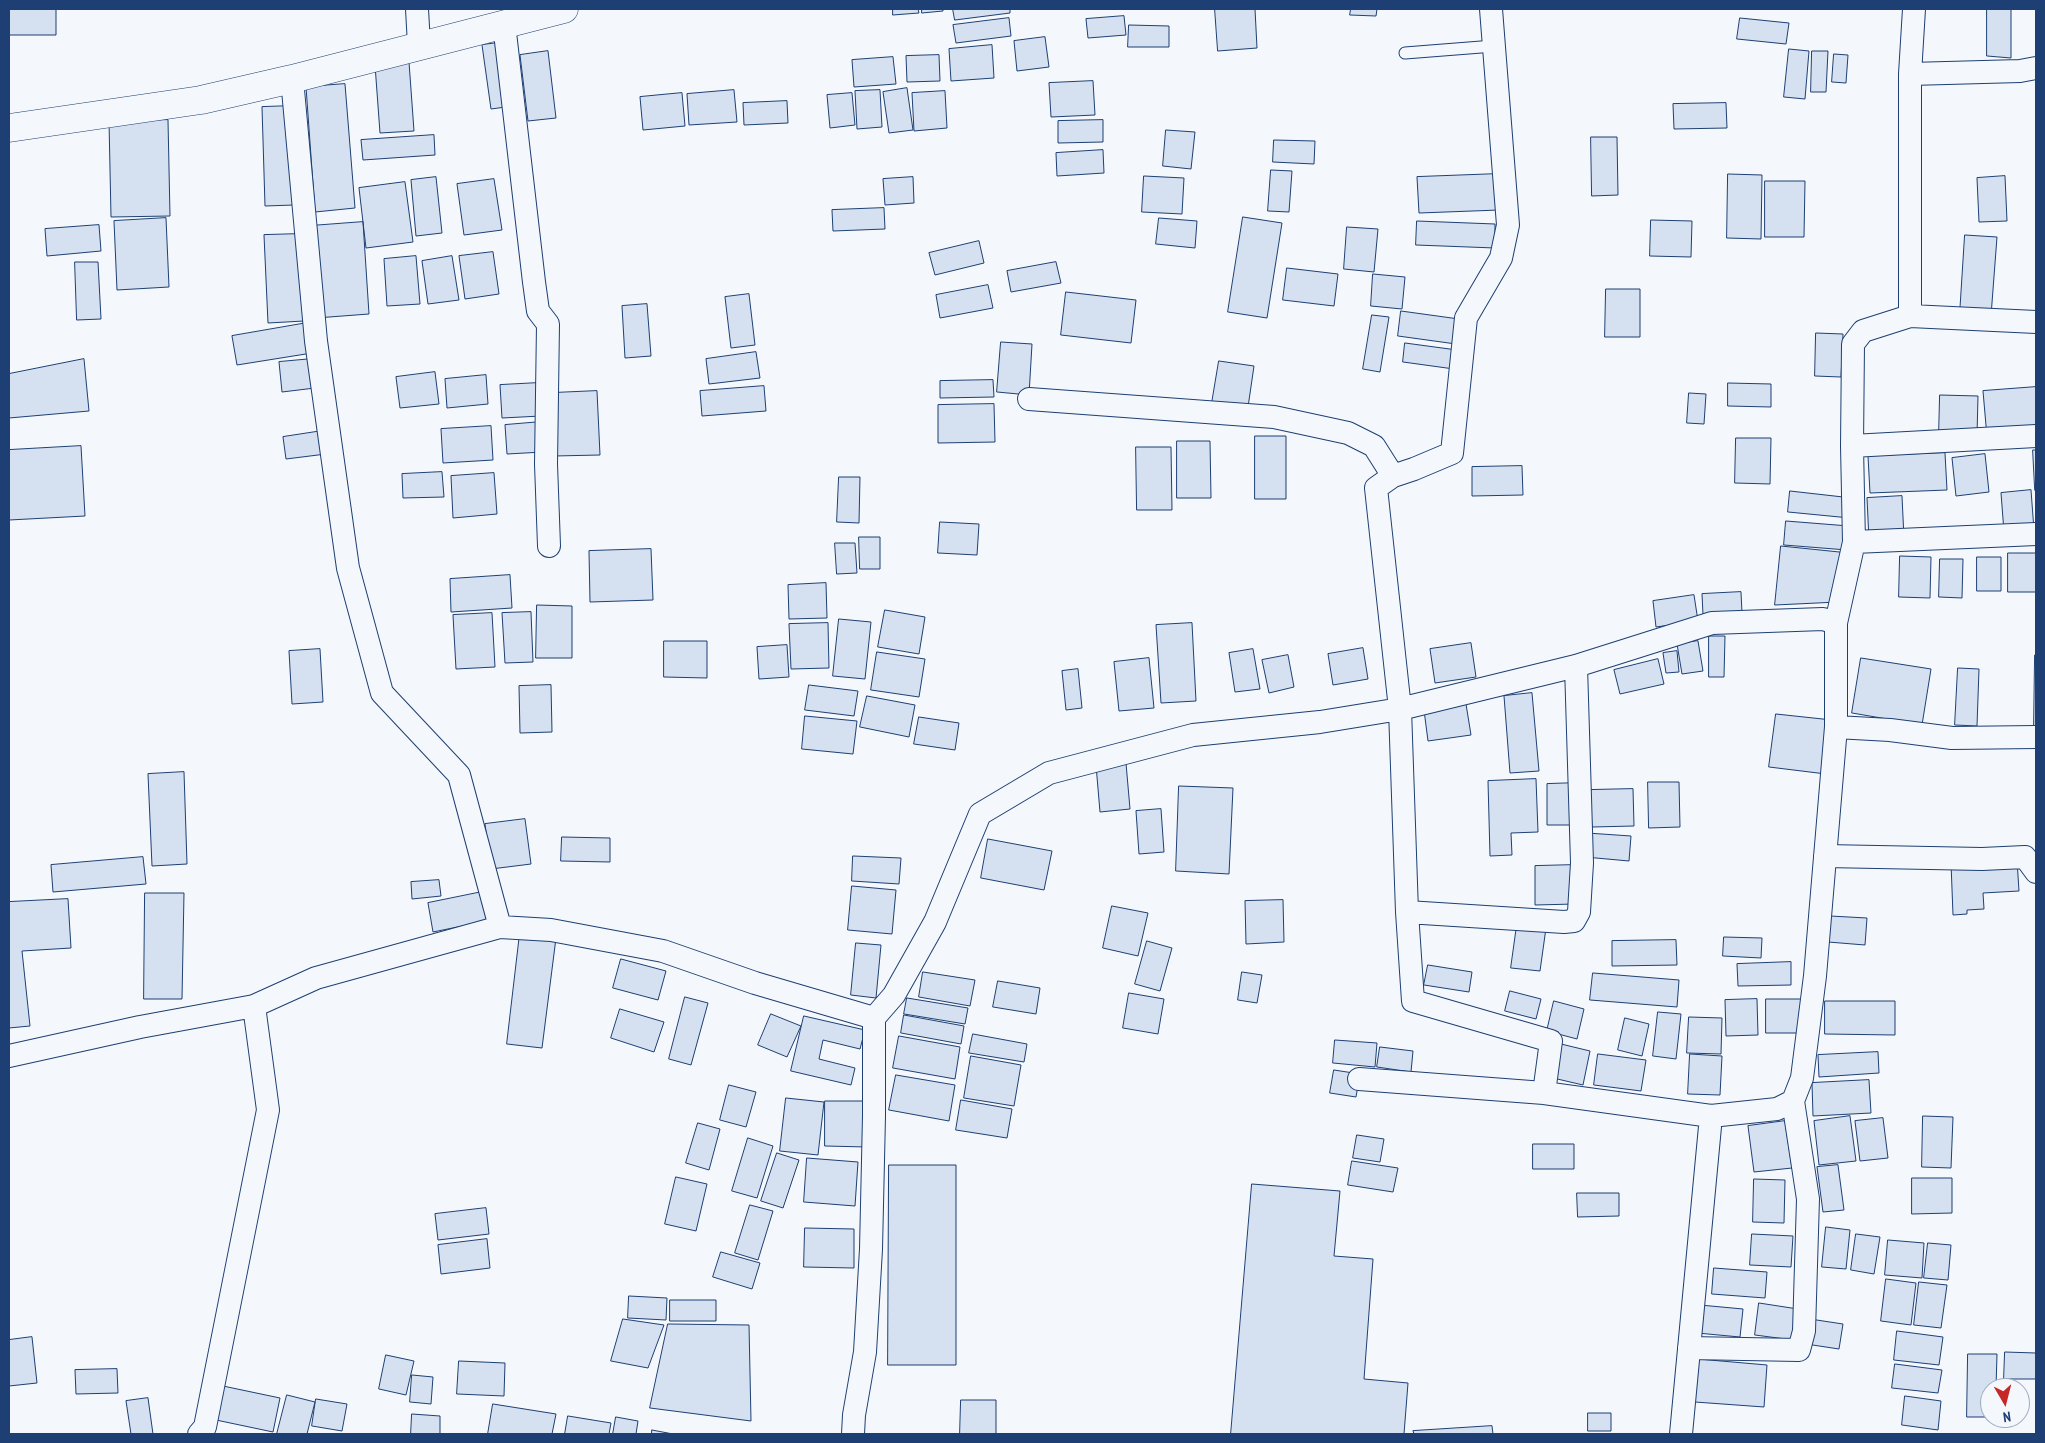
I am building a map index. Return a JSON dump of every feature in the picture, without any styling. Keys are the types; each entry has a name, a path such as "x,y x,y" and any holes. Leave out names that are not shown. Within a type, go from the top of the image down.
{"street":[{"path":"417,9 418,45"},
{"path":"9,128 201,100 292,79 418,45 564,9"},
{"path":"1491,9 1508,225 1501,258 1466,318 1452,453 1393,476 1376,488 1400,709 1407,912 1413,1002 1551,1041 1544,1093"},
{"path":"1910,316 1910,74 1914,9"},
{"path":"504,24 538,311 548,324 546,464 549,546"},
{"path":"1910,74 2020,71 2036,68"},
{"path":"292,79 316,342 348,568 382,693 459,775 500,927"},
{"path":"1689,1348 1799,1350 1804,1331 1808,1199 1793,1102 1804,1069 1815,976 1836,727 1836,624 1854,542 1852,446 1853,344 1863,330 1910,316 2036,322"},
{"path":"1030,399 1274,417 1348,433 1374,446 1393,476"},
{"path":"1852,446 2036,436"},
{"path":"1854,542 2036,534"},
{"path":"853,1434 854,1415 865,1352 871,1249 874,1018 894,995 935,922 980,814 1049,773 1193,735 1320,722 1400,709 1576,666 1712,623 1823,619 1836,624"},
{"path":"1407,912 1564,922 1574,921 1579,912 1582,863 1576,666"},
{"path":"1836,727 1890,730 1952,738 2036,737"},
{"path":"1825,856 2025,857 2036,872"},
{"path":"9,1056 140,1027 254,1006 316,978 500,927 551,930 663,952 755,983 874,1018"},
{"path":"203,1432 268,1110 254,1006"},
{"path":"1359,1079 1544,1093 1711,1116 1777,1109 1793,1102"},
{"path":"1681,1434 1711,1116"}],"lane":[{"path":"1405,53 1494,46"}],"building":[{"path":"9,9 56,9 56,35 9,35"},
{"path":"893,9 918,9 919,13 893,15"},
{"path":"922,9 943,9 943,11 922,13"},
{"path":"953,9 1010,9 1010,13 955,20"},
{"path":"1215,9 1255,9 1257,48 1218,51"},
{"path":"1351,9 1377,9 1376,16 1350,15"},
{"path":"1987,9 2011,9 2011,58 1987,56"},
{"path":"1124,16 1126,35 1088,38 1086,19"},
{"path":"1009,18 1011,36 956,43 953,25"},
{"path":"1740,18 1789,23 1786,44 1737,39"},
{"path":"1129,25 1169,26 1169,47 1128,47"},
{"path":"1045,37 1049,67 1017,71 1014,41"},
{"path":"505,42 513,106 491,109 482,45"},
{"path":"992,45 994,78 951,81 949,49"},
{"path":"1789,49 1809,51 1805,99 1784,97"},
{"path":"548,51 556,118 528,121 520,55"},
{"path":"1812,51 1828,51 1826,92 1811,92"},
{"path":"1834,54 1848,55 1846,83 1832,82"},
{"path":"939,55 940,81 907,82 906,56"},
{"path":"893,57 896,84 854,87 852,60"},
{"path":"409,62 414,131 380,133 375,65"},
{"path":"1093,81 1095,115 1051,117 1049,83"},
{"path":"345,84 355,208 315,212 306,87"},
{"path":"907,88 913,130 889,133 883,92"},
{"path":"734,90 737,122 689,125 687,94"},
{"path":"880,90 882,127 857,129 855,91"},
{"path":"945,91 947,128 914,131 912,93"},
{"path":"682,93 685,126 643,130 640,97"},
{"path":"852,93 855,125 830,128 827,95"},
{"path":"787,101 788,123 744,125 743,103"},
{"path":"1726,103 1727,128 1674,129 1673,104"},
{"path":"292,106 294,205 265,206 262,107"},
{"path":"168,120 170,216 111,217 109,121"},
{"path":"1103,120 1103,142 1058,143 1058,121"},
{"path":"1166,130 1195,132 1191,169 1163,166"},
{"path":"434,135 435,155 363,160 361,140"},
{"path":"1591,137 1617,137 1618,195 1592,196"},
{"path":"1274,140 1315,141 1314,164 1273,162"},
{"path":"1103,150 1104,173 1057,176 1056,153"},
{"path":"1271,170 1292,171 1289,212 1268,211"},
{"path":"1498,174 1499,210 1419,213 1417,177"},
{"path":"1728,174 1762,175 1761,239 1727,238"},
{"path":"1144,176 1184,178 1182,214 1142,212"},
{"path":"2005,176 2007,221 1979,222 1977,178"},
{"path":"436,177 442,233 416,236 411,180"},
{"path":"913,177 914,203 885,205 883,179"},
{"path":"494,179 502,230 464,235 457,184"},
{"path":"1765,181 1805,181 1804,237 1765,237"},
{"path":"405,182 413,242 366,248 359,188"},
{"path":"884,208 885,229 833,231 832,210"},
{"path":"1243,217 1282,223 1267,318 1228,312"},
{"path":"166,218 169,287 117,290 114,221"},
{"path":"1159,218 1197,221 1195,248 1156,244"},
{"path":"1651,220 1692,221 1691,257 1650,256"},
{"path":"1417,221 1495,224 1495,248 1416,245"},
{"path":"363,222 369,314 316,318 310,226"},
{"path":"99,225 101,251 47,256 45,229"},
{"path":"1347,227 1378,229 1374,272 1344,269"},
{"path":"300,234 304,321 268,323 264,235"},
{"path":"1965,235 1997,237 1991,316 1960,314"},
{"path":"979,241 984,263 935,275 929,253"},
{"path":"493,252 499,294 465,299 459,256"},
{"path":"416,256 420,304 387,306 384,259"},
{"path":"452,256 459,300 428,304 422,261"},
{"path":"75,262 98,262 101,319 77,320"},
{"path":"1056,262 1061,283 1011,292 1007,271"},
{"path":"1287,268 1338,274 1334,306 1283,300"},
{"path":"1373,274 1405,277 1402,309 1371,306"},
{"path":"988,285 993,308 940,318 936,295"},
{"path":"1606,289 1640,289 1640,337 1605,337"},
{"path":"1066,292 1136,300 1131,343 1061,335"},
{"path":"749,294 755,345 731,348 725,297"},
{"path":"647,304 651,356 625,358 622,306"},
{"path":"1401,311 1459,319 1456,344 1398,336"},
{"path":"1372,315 1389,317 1380,372 1363,369"},
{"path":"307,323 312,353 237,365 232,336"},
{"path":"1816,333 1843,334 1841,377 1815,376"},
{"path":"1001,342 1032,344 1029,395 997,392"},
{"path":"1405,343 1457,350 1454,369 1403,362"},
{"path":"756,352 760,378 709,384 706,359"},
{"path":"84,359 89,411 9,418 9,374"},
{"path":"312,359 315,388 282,392 279,362"},
{"path":"1219,361 1254,366 1247,414 1211,409"},
{"path":"435,372 439,404 400,408 396,377"},
{"path":"486,375 488,404 447,408 445,379"},
{"path":"993,380 994,397 940,398 940,381"},
{"path":"538,383 541,416 502,418 500,385"},
{"path":"1728,383 1771,384 1771,407 1728,406"},
{"path":"764,386 766,411 702,416 700,391"},
{"path":"2036,387 2036,433 1987,437 1983,391"},
{"path":"597,391 600,455 554,456 552,393"},
{"path":"1689,393 1706,394 1704,424 1687,423"},
{"path":"1940,395 1978,396 1977,436 1939,435"},
{"path":"994,404 995,442 938,443 938,405"},
{"path":"541,422 543,452 507,454 505,425"},
{"path":"491,426 493,460 443,463 441,429"},
{"path":"322,431 326,454 286,459 283,437"},
{"path":"1255,436 1286,436 1286,499 1255,499"},
{"path":"1736,438 1771,438 1770,484 1735,483"},
{"path":"1177,441 1210,441 1211,498 1177,498"},
{"path":"81,446 85,516 9,520 9,450"},
{"path":"1136,447 1171,447 1172,510 1137,510"},
{"path":"2033,450 2036,450 2035,490"},
{"path":"1945,453 1947,490 1870,493 1868,456"},
{"path":"1985,454 1989,492 1956,496 1952,458"},
{"path":"1522,466 1523,495 1472,496 1472,467"},
{"path":"442,472 444,497 403,498 402,474"},
{"path":"494,473 497,514 453,518 451,476"},
{"path":"839,477 860,477 859,523 837,522"},
{"path":"2031,490 2034,530 2004,532 2001,493"},
{"path":"1790,491 1852,498 1850,518 1788,512"},
{"path":"1902,496 1904,538 1869,540 1867,498"},
{"path":"1786,521 1849,526 1847,550 1784,545"},
{"path":"940,522 979,524 977,555 938,553"},
{"path":"859,537 880,537 880,569 860,569"},
{"path":"835,543 855,543 857,573 837,574"},
{"path":"1781,546 1849,553 1838,602 1775,605"},
{"path":"651,549 653,600 590,602 589,551"},
{"path":"2008,553 2036,553 2036,592 2008,592"},
{"path":"1900,556 1931,557 1930,598 1899,597"},
{"path":"1977,557 2001,557 2001,591 1977,591"},
{"path":"1940,559 1963,559 1962,598 1939,597"},
{"path":"510,575 512,608 451,612 450,579"},
{"path":"826,583 827,618 789,619 788,585"},
{"path":"1741,592 1742,613 1703,615 1702,594"},
{"path":"1694,595 1698,621 1656,627 1653,601"},
{"path":"537,605 572,606 572,658 536,658"},
{"path":"885,610 925,617 919,654 878,647"},
{"path":"531,612 533,662 505,663 502,613"},
{"path":"492,613 495,667 456,669 453,615"},
{"path":"839,619 871,622 865,679 833,676"},
{"path":"828,623 829,668 791,669 789,624"},
{"path":"1192,623 1196,701 1161,703 1156,625"},
{"path":"1709,636 1725,636 1724,677 1709,677"},
{"path":"664,641 707,641 707,678 664,677"},
{"path":"1698,641 1703,671 1682,674 1677,644"},
{"path":"1471,643 1476,677 1435,683 1430,649"},
{"path":"787,645 789,677 759,679 757,647"},
{"path":"1363,648 1368,679 1333,685 1328,654"},
{"path":"320,649 323,702 292,704 289,651"},
{"path":"1253,649 1260,689 1235,692 1229,653"},
{"path":"1677,651 1679,672 1666,673 1663,653"},
{"path":"877,652 925,659 919,697 871,690"},
{"path":"1288,655 1294,687 1269,693 1262,660"},
{"path":"2035,655 2036,727 2034,727"},
{"path":"1149,658 1154,708 1119,711 1114,662"},
{"path":"1861,658 1931,669 1922,725 1852,713"},
{"path":"1658,659 1664,684 1620,694 1614,670"},
{"path":"1958,668 1979,669 1977,726 1955,725"},
{"path":"1078,669 1082,708 1066,710 1062,671"},
{"path":"551,685 552,732 520,733 519,686"},
{"path":"809,685 858,691 854,716 805,710"},
{"path":"1532,693 1539,771 1510,773 1504,696"},
{"path":"867,696 915,705 909,737 860,727"},
{"path":"1466,704 1471,735 1428,741 1424,710"},
{"path":"1776,714 1832,720 1826,774 1769,767"},
{"path":"805,716 857,721 853,754 802,749"},
{"path":"919,717 959,723 955,750 914,744"},
{"path":"1126,763 1130,809 1100,812 1096,765"},
{"path":"184,772 187,864 152,866 148,774"},
{"path":"1536,779 1538,832 1511,833 1512,855 1490,856 1488,781"},
{"path":"1648,782 1679,782 1680,827 1649,828"},
{"path":"1577,783 1578,825 1547,825 1547,784"},
{"path":"1179,786 1233,788 1229,874 1176,871"},
{"path":"1633,789 1634,826 1592,827 1589,790"},
{"path":"1161,809 1164,852 1139,854 1136,811"},
{"path":"525,819 531,864 491,869 485,824"},
{"path":"1587,833 1631,836 1629,861 1585,857"},
{"path":"562,837 610,838 610,862 561,861"},
{"path":"988,839 1052,851 1044,890 981,878"},
{"path":"853,856 901,858 899,884 852,881"},
{"path":"143,857 146,884 53,892 51,865"},
{"path":"2017,860 2019,891 1983,893 1984,909 1967,910 1967,914 1953,915 1951,863"},
{"path":"1575,865 1575,904 1535,905 1535,866"},
{"path":"439,880 441,896 412,899 411,882"},
{"path":"852,886 896,890 892,934 848,930"},
{"path":"482,892 487,921 433,932 428,903"},
{"path":"145,893 184,893 182,999 144,999"},
{"path":"68,899 71,948 22,951 30,1026 9,1028 9,902"},
{"path":"1283,900 1284,942 1246,944 1245,901"},
{"path":"1112,906 1148,913 1138,956 1103,948"},
{"path":"1830,916 1867,918 1865,945 1828,942"},
{"path":"1517,925 1546,928 1540,971 1511,968"},
{"path":"520,933 556,938 542,1048 507,1044"},
{"path":"1724,937 1762,938 1761,958 1723,956"},
{"path":"1676,940 1677,965 1612,966 1612,941"},
{"path":"1147,941 1172,948 1160,991 1135,984"},
{"path":"856,943 881,945 876,998 851,995"},
{"path":"621,959 666,971 658,1000 613,988"},
{"path":"1791,962 1791,985 1738,986 1737,964"},
{"path":"1428,965 1472,972 1469,992 1424,985"},
{"path":"923,972 975,980 970,1006 919,997"},
{"path":"1242,972 1262,975 1257,1003 1238,1000"},
{"path":"1593,973 1679,980 1677,1007 1590,1000"},
{"path":"998,981 1040,988 1036,1014 993,1007"},
{"path":"1510,991 1541,999 1536,1019 1505,1011"},
{"path":"1129,993 1164,999 1158,1034 1123,1028"},
{"path":"685,997 708,1003 691,1065 669,1059"},
{"path":"907,998 968,1008 965,1024 904,1014"},
{"path":"1757,999 1758,1035 1726,1036 1725,1000"},
{"path":"1766,999 1804,999 1804,1033 1766,1033"},
{"path":"1554,1001 1584,1009 1577,1039 1547,1031"},
{"path":"1825,1001 1895,1001 1895,1035 1825,1034"},
{"path":"620,1009 664,1022 654,1052 611,1038"},
{"path":"1658,1012 1681,1014 1676,1059 1653,1056"},
{"path":"771,1014 801,1026 787,1057 758,1045"},
{"path":"904,1015 964,1026 961,1044 901,1033"},
{"path":"804,1016 865,1030 860,1049 823,1040 819,1059 855,1068 851,1085 791,1071"},
{"path":"1689,1017 1722,1018 1721,1054 1687,1053"},
{"path":"1625,1018 1649,1024 1642,1056 1618,1050"},
{"path":"973,1034 1027,1044 1024,1062 969,1053"},
{"path":"899,1036 960,1047 955,1079 893,1068"},
{"path":"1335,1040 1377,1043 1375,1067 1333,1063"},
{"path":"1561,1044 1590,1051 1583,1085 1553,1078"},
{"path":"1380,1047 1413,1051 1411,1072 1377,1067"},
{"path":"1878,1052 1879,1073 1819,1077 1818,1055"},
{"path":"1598,1054 1646,1060 1641,1091 1594,1085"},
{"path":"1690,1054 1722,1056 1720,1095 1688,1094"},
{"path":"971,1056 1021,1065 1014,1106 964,1098"},
{"path":"1334,1070 1360,1074 1356,1097 1330,1093"},
{"path":"896,1075 955,1085 949,1121 889,1110"},
{"path":"1869,1080 1871,1113 1813,1116 1812,1083"},
{"path":"729,1085 756,1092 746,1127 720,1120"},
{"path":"786,1098 824,1102 818,1155 780,1151"},
{"path":"961,1100 1012,1109 1007,1138 956,1130"},
{"path":"825,1101 868,1101 867,1147 825,1146"},
{"path":"1850,1116 1856,1161 1819,1165 1814,1121"},
{"path":"1923,1116 1953,1117 1951,1168 1922,1167"},
{"path":"1883,1118 1888,1158 1860,1161 1855,1121"},
{"path":"1785,1121 1792,1168 1754,1172 1748,1126"},
{"path":"698,1123 720,1129 709,1170 686,1163"},
{"path":"1357,1135 1384,1139 1380,1162 1353,1158"},
{"path":"748,1138 773,1146 757,1198 732,1191"},
{"path":"1533,1144 1574,1144 1574,1169 1533,1169"},
{"path":"777,1153 799,1160 783,1208 761,1201"},
{"path":"807,1158 858,1162 855,1206 804,1202"},
{"path":"1352,1161 1398,1168 1393,1192 1348,1185"},
{"path":"889,1165 956,1165 956,1365 888,1365"},
{"path":"1838,1165 1844,1210 1823,1212 1817,1167"},
{"path":"676,1177 707,1184 696,1231 665,1224"},
{"path":"1912,1178 1952,1178 1952,1213 1912,1214"},
{"path":"1754,1179 1785,1180 1784,1223 1753,1222"},
{"path":"1252,1184 1340,1191 1334,1256 1373,1259 1364,1379 1408,1383 1404,1434 1231,1434"},
{"path":"1577,1193 1619,1193 1619,1216 1578,1217"},
{"path":"750,1205 773,1211 758,1260 735,1253"},
{"path":"486,1208 489,1234 438,1240 435,1214"},
{"path":"1826,1227 1850,1230 1846,1269 1822,1267"},
{"path":"805,1228 854,1229 854,1268 804,1267"},
{"path":"1752,1234 1793,1236 1791,1267 1750,1265"},
{"path":"1856,1234 1880,1237 1874,1274 1851,1270"},
{"path":"487,1239 490,1268 441,1274 438,1245"},
{"path":"1888,1240 1924,1243 1922,1278 1885,1275"},
{"path":"1928,1243 1951,1245 1948,1280 1924,1278"},
{"path":"721,1252 760,1263 752,1289 713,1277"},
{"path":"1714,1268 1767,1272 1765,1298 1712,1294"},
{"path":"1886,1279 1916,1283 1911,1325 1881,1321"},
{"path":"1919,1282 1947,1285 1941,1328 1914,1325"},
{"path":"629,1296 667,1298 666,1320 628,1318"},
{"path":"670,1300 716,1300 716,1321 670,1321"},
{"path":"1759,1303 1798,1309 1793,1340 1755,1335"},
{"path":"1700,1305 1743,1309 1740,1337 1697,1333"},
{"path":"623,1319 664,1325 648,1368 611,1361"},
{"path":"1810,1319 1843,1324 1839,1349 1806,1344"},
{"path":"668,1324 749,1325 751,1421 650,1408"},
{"path":"1897,1331 1943,1337 1939,1365 1894,1360"},
{"path":"32,1337 37,1383 9,1386 9,1340"},
{"path":"2005,1352 2036,1353 2036,1379 2004,1378"},
{"path":"1968,1354 1997,1354 1996,1378 1980,1378 1980,1417 1967,1417"},
{"path":"386,1355 414,1361 406,1395 379,1389"},
{"path":"1698,1359 1767,1365 1764,1407 1695,1402"},
{"path":"459,1361 505,1363 504,1396 457,1394"},
{"path":"1895,1364 1942,1370 1938,1393 1892,1388"},
{"path":"117,1369 118,1393 76,1394 75,1370"},
{"path":"412,1375 433,1377 431,1404 410,1402"},
{"path":"223,1386 280,1398 273,1432 216,1420"},
{"path":"287,1395 315,1402 307,1434 277,1434"},
{"path":"1905,1396 1941,1401 1938,1430 1902,1425"},
{"path":"148,1398 153,1434 131,1434 126,1401"},
{"path":"316,1399 347,1404 342,1431 312,1426"},
{"path":"961,1400 996,1400 996,1434 960,1434"},
{"path":"493,1404 556,1414 552,1434 488,1434"},
{"path":"1588,1413 1611,1413 1611,1431 1588,1431"},
{"path":"412,1414 440,1416 440,1434 411,1434"},
{"path":"568,1416 611,1423 609,1434 565,1434"},
{"path":"616,1417 638,1421 636,1434 613,1434"},
{"path":"1492,1426 1493,1434 1414,1434 1413,1431"},
{"path":"652,1430 673,1434 652,1434"}]}
